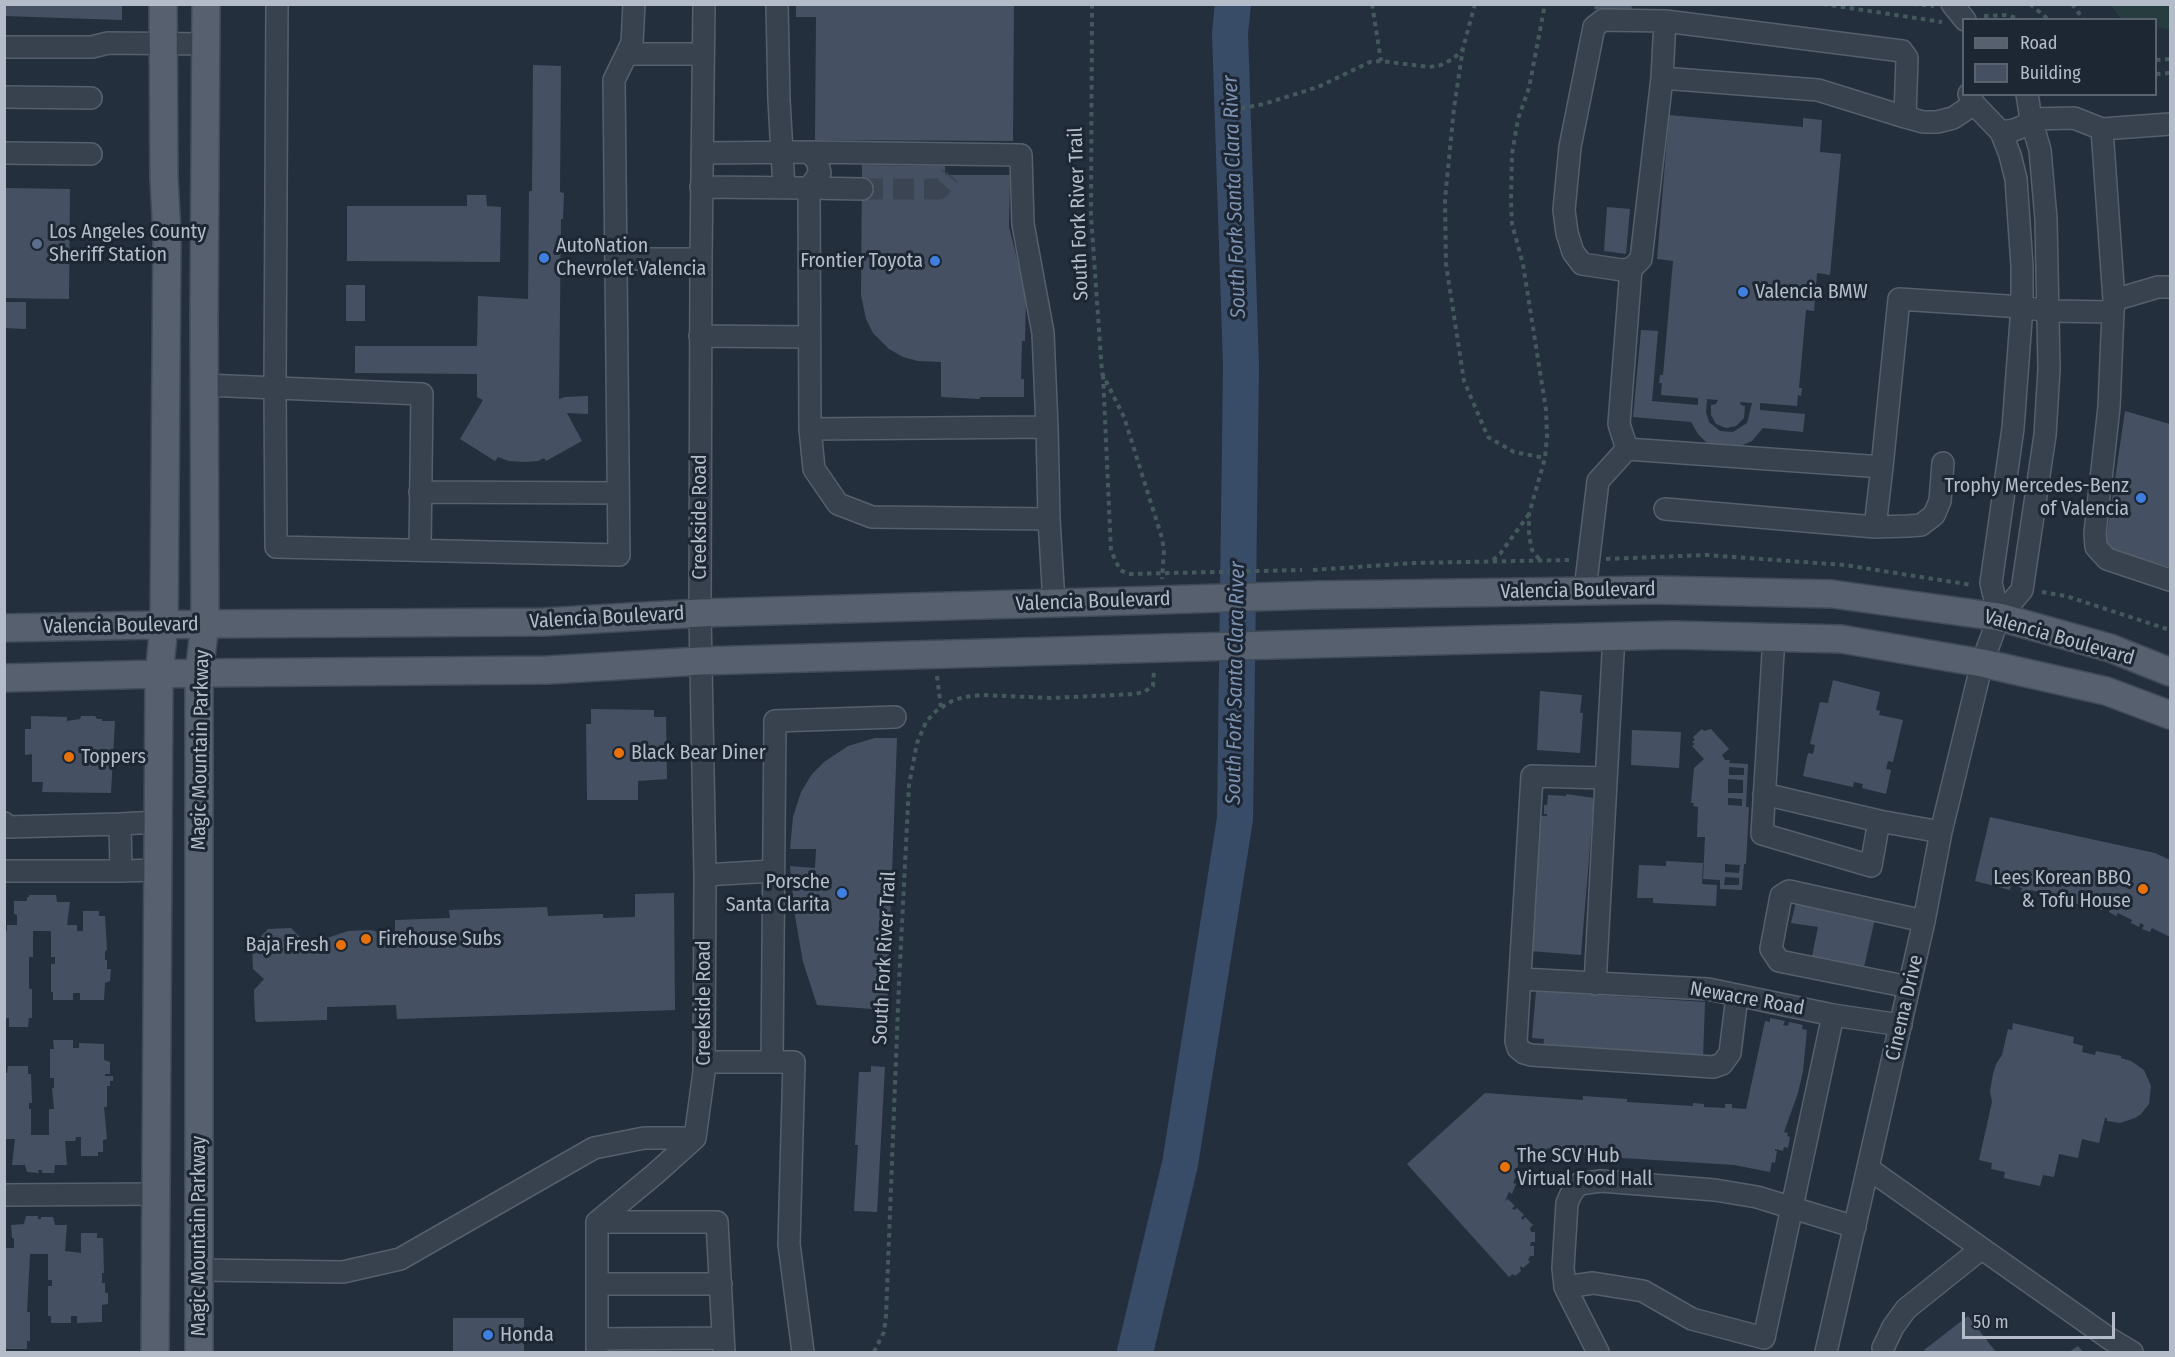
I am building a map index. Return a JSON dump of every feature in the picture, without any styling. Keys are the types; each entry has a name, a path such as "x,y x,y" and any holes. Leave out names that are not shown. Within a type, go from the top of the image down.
{"main road":[{"name":"Magic Mountain Parkway","path":"155,1353 157,822 159,675 164,626 166,236 163,4"},
{"name":"Magic Mountain Parkway","path":"199,1353 199,673 205,624 206,4"},
{"name":"Valencia Boulevard","path":"4,628 544,622 700,613 1128,601 1315,582 1832,594 1999,617 2110,648 2170,672"},
{"name":"Valencia Boulevard","path":"4,678 199,673 548,670 700,661 1614,635 1774,637 1841,639 1982,663 2106,691 2170,715"}],"street":[{"path":"277,4 276,547 619,555 614,80 632,43 634,4"},
{"name":"Creekside Road","path":"695,1138 704,1062 705,875 700,661 700,259 704,4"},
{"path":"777,4 784,188"},
{"path":"1665,21 1662,78 1641,259 1631,269 1622,270 1582,264 1573,252 1567,233 1564,210 1570,147 1594,27 1603,20 1665,21 1902,51 1907,58 1905,117"},
{"path":"4,47 92,47 108,42 206,44"},
{"path":"627,54 703,54"},
{"path":"1662,78 1818,90 1923,122 1937,122 1953,118 1972,99 2001,132 2016,179 2022,266 2022,307 2013,428 1991,583 1999,617"},
{"path":"1999,617 2022,590 2045,435 2049,369 2046,219 2040,150 2027,96"},
{"path":"4,97 91,98"},
{"path":"2001,132 2024,126 2031,119 2074,118 2102,129 2170,124"},
{"path":"2102,129 2113,306 2109,407 2095,533 2096,547 2107,559 2170,580"},
{"path":"809,152 817,161 820,173 809,188 810,429 814,469 838,504 872,517 1049,519"},
{"path":"702,153 809,152 951,164 1021,155 1023,224 1043,333 1054,603"},
{"path":"4,153 91,154"},
{"path":"701,188 862,189"},
{"path":"616,259 700,259"},
{"path":"1627,449 1619,424 1631,269"},
{"path":"1875,527 1899,299 2022,307 2048,311 2113,306 2158,287 2170,288"},
{"path":"700,336 809,337"},
{"path":"206,386 422,394 420,549"},
{"path":"810,429 1047,427"},
{"path":"1627,449 1882,467"},
{"path":"1585,590 1598,482 1627,449"},
{"path":"1665,509 1875,527 1921,525 1934,515 1940,501 1943,464"},
{"path":"420,492 618,493"},
{"name":"Cinema Drive","path":"1826,1353 1924,921 1941,832 1982,663 1999,617"},
{"path":"1595,984 1614,635"},
{"path":"1774,637 1762,834 1871,866 1880,821"},
{"path":"772,1062 775,721 895,717"},
{"path":"1606,778 1532,776 1516,1041 1524,1053 1531,1055 1713,1067 1722,1064 1730,1053 1737,996"},
{"path":"1764,794 1880,821 1941,832"},
{"path":"4,824 7,827 157,822"},
{"path":"120,824 121,871"},
{"path":"4,871 157,870"},
{"path":"705,875 772,871"},
{"path":"1909,987 1779,961 1771,950 1781,896 1789,891 1924,921"},
{"name":"Newacre Road","path":"1521,979 1708,988 1833,1015 1900,1025"},
{"path":"1565,1287 1593,1283 1643,1291 1692,1319 1764,1338 1833,1015"},
{"path":"704,1062 795,1062 789,1244 803,1353"},
{"path":"200,1270 343,1272 400,1259 594,1148 644,1137 695,1138"},
{"path":"597,1222 656,1174 695,1138"},
{"path":"1869,1168 1981,1249 2132,1353"},
{"path":"1598,1353 1565,1287 1563,1268 1567,1203 1572,1192 1579,1185 1601,1181 1715,1190 1756,1197 1855,1227"},
{"path":"4,1195 155,1194"},
{"path":"597,1222 717,1222 724,1345 597,1346 597,1222"},
{"path":"1883,1348 1893,1327 1906,1309 1981,1249"},
{"path":"597,1284 721,1284"}],"path":[{"name":"South Fork River Trail","path":"1092,4 1091,216 1102,374 1124,417"},
{"path":"1372,4 1381,61"},
{"path":"1475,4 1463,48 1454,108 1445,199 1446,264 1464,381 1488,437 1514,452 1545,458"},
{"path":"1539,560 1532,550 1529,514 1545,458 1546,410 1523,264 1512,224 1511,201 1512,154 1516,128 1529,88 1545,4"},
{"path":"1823,4 1961,16 1996,14 2016,18"},
{"path":"1913,4 1927,7 1940,4"},
{"path":"2030,4 2047,18"},
{"path":"2072,4 2082,18"},
{"path":"1232,110 1264,104 1318,87 1370,62 1381,61 1428,68 1441,65 1453,59 1463,48"},
{"path":"1102,374 1111,551 1120,570 1129,574 1315,582 1414,563 1492,560 1500,554 1529,514"},
{"path":"937,672 941,707 952,700 982,695 1074,697"},
{"name":"South Fork River Trail","path":"874,1353 884,1332 886,1315 909,785 918,742 926,722 941,707"}],"green space":[{"path":"2111,5 2170,5 2170,30 2157,27 2157,18 2120,18"}],"building":[{"path":"4,4 122,4 122,20 4,16"},
{"path":"796,4 1014,4 1013,141 815,140 816,17 796,17"},
{"path":"1595,4 1632,4 1631,14 1594,9"},
{"name":"AutoNation Chevrolet Valencia","path":"533,65 561,66 560,192 564,193 563,219 561,219 559,399 588,396 588,414 567,413 582,441 546,461 544,458 538,461 509,461 498,457 495,461 460,439 483,400 477,397 477,374 355,373 355,346 477,346 478,296 528,299"},
{"name":"Valencia BMW","path":"1669,115 1803,127 1803,118 1822,120 1820,152 1841,154 1830,275 1817,273 1814,311 1806,310 1799,388 1802,388 1801,396 1798,395 1797,406 1760,403 1760,410 1805,414 1803,432 1763,428 1752,441 1736,448 1706,442 1691,422 1633,417 1641,330 1658,331 1652,401 1698,405 1698,398 1661,395 1662,383 1659,383 1660,375 1663,375 1673,261 1657,259","holes":["1707,399 1718,400 1716,404 1711,405 1711,415 1716,424 1726,428 1736,426 1744,418 1745,406 1740,402 1752,403 1747,423 1733,432 1720,431 1709,422 1706,412"]},
{"name":"Frontier Toyota","path":"862,165 945,166 945,175 1010,175 1009,227 1026,294 1021,379 1024,379 1024,397 980,397 980,399 941,397 941,362 918,361 903,357 889,349 873,333 866,319 861,295"},
{"name":"Los Angeles County Sheriff Station","path":"4,188 70,189 69,299 4,298"},
{"path":"467,195 486,195 487,206 501,207 500,262 347,261 347,206 467,206"},
{"path":"1607,207 1630,209 1626,254 1604,251"},
{"path":"346,285 365,285 365,321 346,321"},
{"path":"4,302 26,302 26,329 4,328"},
{"name":"Trophy Mercedes-Benz of Valencia","path":"2125,411 2170,424 2170,567 2105,547"},
{"path":"1833,680 1880,692 1876,710 1880,711 1879,715 1903,720 1893,762 1888,761 1886,769 1891,770 1886,794 1862,788 1863,784 1854,782 1853,787 1803,776 1808,753 1813,754 1815,745 1810,744 1820,702 1828,703"},
{"path":"1540,691 1582,695 1580,753 1537,750"},
{"path":"591,709 654,710 654,717 666,717 667,779 638,781 638,800 587,800 586,724 591,724"},
{"path":"31,716 67,717 67,721 80,719 81,716 95,716 102,721 115,721 111,793 42,792 43,782 32,782 32,754 25,755 25,729 31,729"},
{"path":"1702,729 1704,731 1711,729 1729,749 1722,755 1725,760 1730,760 1729,763 1748,764 1746,807 1749,807 1746,864 1744,864 1742,890 1720,889 1720,880 1703,879 1705,837 1697,837 1698,807 1691,803 1694,768 1704,759 1692,746 1695,744 1692,742 1695,740 1693,737","holes":["1729,767 1744,768 1744,775 1729,775","1728,779 1743,780 1743,793 1728,793","1728,798 1742,799 1742,806 1728,805","1725,864 1740,865 1739,873 1725,872","1725,877 1739,878 1739,885 1724,885"]},
{"path":"1632,730 1681,732 1679,768 1631,765"},
{"name":"Porsche Santa Clarita","path":"875,738 897,738 887,1010 817,1005 803,962 790,866 815,868 816,849 790,849 793,817 801,792 812,774 824,762 848,746"},
{"path":"1566,794 1594,798 1581,955 1530,951 1538,881 1535,880 1541,816 1547,816 1544,814 1544,805 1547,805 1548,795 1566,796"},
{"path":"1990,817 2155,853 2170,860 2170,937 2152,928 2150,932 2142,929 2144,925 2140,923 2139,927 2131,923 2132,920 2118,913 2116,916 2109,912 2110,909 2103,906 2102,910 2094,908 2094,904 2083,902 2082,905 2066,898 2065,902 2057,900 2058,896 2047,893 2046,898 2030,890 2029,894 2021,892 2022,888 2011,885 2010,890 1975,881"},
{"path":"1666,861 1703,863 1702,884 1717,885 1716,906 1653,903 1653,898 1637,898 1639,865 1666,866"},
{"path":"674,893 675,1010 397,1019 396,1005 327,1007 327,1020 257,1022 255,1020 254,990 264,979 253,969 252,946 268,929 291,928 304,941 326,942 324,939 348,931 371,930 395,937 395,920 450,918 449,910 547,907 548,916 603,914 603,918 635,917 635,894"},
{"path":"29,895 56,895 57,902 70,902 67,925 77,925 77,931 83,931 83,911 99,911 99,916 105,916 107,950 105,960 107,960 107,969 111,969 110,981 105,983 104,1000 80,1000 80,993 73,993 73,1000 53,1000 51,964 55,964 55,957 51,957 51,931 33,931 33,957 29,957 32,1018 29,1018 28,1027 9,1027 9,1018 4,1018 4,931 7,931 7,925 17,925 14,901 27,901"},
{"path":"1796,902 1822,910 1822,907 1875,919 1864,967 1812,956 1818,927 1791,923"},
{"path":"1536,991 1705,1002 1703,1058 1543,1048 1544,1039 1532,1038"},
{"path":"1770,1018 1785,1021 1783,1025 1788,1026 1789,1022 1803,1025 1802,1029 1807,1030 1803,1071 1784,1132 1790,1137 1788,1148 1784,1147 1783,1151 1775,1149 1777,1151 1775,1163 1772,1162 1770,1172 1734,1165 1591,1156 1591,1150 1588,1150 1588,1153 1575,1149 1575,1152 1564,1151 1564,1149 1561,1151 1547,1148 1547,1150 1520,1148 1520,1151 1524,1152 1522,1163 1519,1163 1517,1168 1521,1169 1518,1179 1515,1178 1513,1183 1516,1184 1512,1194 1509,1192 1505,1201 1508,1199 1515,1206 1512,1208 1514,1210 1517,1208 1524,1215 1521,1218 1523,1220 1525,1217 1533,1225 1530,1228 1531,1232 1535,1232 1535,1242 1531,1242 1530,1246 1534,1246 1534,1256 1530,1256 1528,1260 1530,1262 1523,1268 1521,1266 1521,1271 1515,1276 1513,1274 1509,1277 1407,1164 1485,1093 1583,1100 1583,1096 1627,1099 1627,1102 1693,1106 1693,1103 1704,1104 1704,1107 1725,1108 1725,1104 1732,1104 1732,1108 1746,1109 1765,1021 1770,1022"},
{"path":"2013,1023 2074,1037 2073,1043 2083,1046 2082,1052 2095,1055 2096,1051 2121,1056 2144,1070 2151,1086 2149,1104 2141,1114 2120,1123 2107,1121 2105,1118 2099,1143 2082,1139 2078,1158 2059,1154 2054,1177 2043,1175 2040,1186 2004,1178 2005,1172 1991,1169 1992,1163 1979,1160 1992,1102 1990,1091 1993,1074 2002,1055 2008,1029 2012,1030"},
{"path":"53,1040 73,1040 73,1048 79,1048 79,1043 104,1044 104,1060 110,1062 110,1074 105,1074 105,1076 113,1076 110,1086 107,1086 107,1107 104,1107 107,1139 103,1140 103,1152 98,1152 98,1156 81,1156 81,1137 76,1137 75,1141 65,1141 67,1165 55,1165 54,1173 42,1173 42,1170 38,1170 39,1173 27,1172 25,1165 12,1165 15,1139 6,1139 4,1136 4,1073 7,1073 8,1066 28,1066 28,1074 31,1074 32,1103 29,1103 29,1109 31,1109 31,1135 49,1135 49,1109 54,1109 52,1088 54,1088 54,1078 50,1078 50,1049 54,1049"},
{"path":"871,1066 885,1067 877,1212 854,1211 859,1072 871,1072"},
{"path":"26,1216 38,1216 38,1219 53,1217 55,1225 67,1225 65,1251 81,1253 81,1233 97,1233 97,1238 103,1238 102,1283 105,1283 105,1293 108,1293 108,1304 102,1305 102,1322 77,1323 77,1316 71,1316 71,1323 51,1323 51,1316 48,1316 48,1286 52,1286 52,1280 48,1280 48,1254 30,1254 27,1312 30,1312 30,1341 27,1341 27,1349 6,1349 6,1340 4,1340 4,1248 14,1248 11,1225 24,1224"},
{"path":"1968,1316 1996,1352 1927,1352 1924,1350"},
{"name":"Honda","path":"453,1318 524,1318 524,1352 453,1352"},
{"path":"2078,1346 2083,1352 2069,1352"}],"waterway":[{"name":"South Fork Santa Clara River","path":"1135,1352 1180,1164 1235,819 1241,366 1230,33 1233,4"}],"tunnel":[{"path":"862,189 939,189 950,175"}],"place":[{"name":"Los Angeles County Sheriff Station","path":"37,244"},
{"name":"AutoNation Chevrolet Valencia","path":"544,258"},
{"name":"Frontier Toyota","path":"935,261"},
{"name":"Valencia BMW","path":"1743,292"},
{"name":"Trophy Mercedes-Benz of Valencia","path":"2141,498"},
{"name":"Black Bear Diner","path":"619,753"},
{"name":"Toppers","path":"69,757"},
{"name":"Lees Korean BBQ & Tofu House","path":"2143,889"},
{"name":"Porsche Santa Clarita","path":"842,893"},
{"name":"Firehouse Subs","path":"366,939"},
{"name":"Baja Fresh","path":"341,945"},
{"name":"The SCV Hub Virtual Food Hall","path":"1505,1167"},
{"name":"Honda","path":"488,1335"}]}
